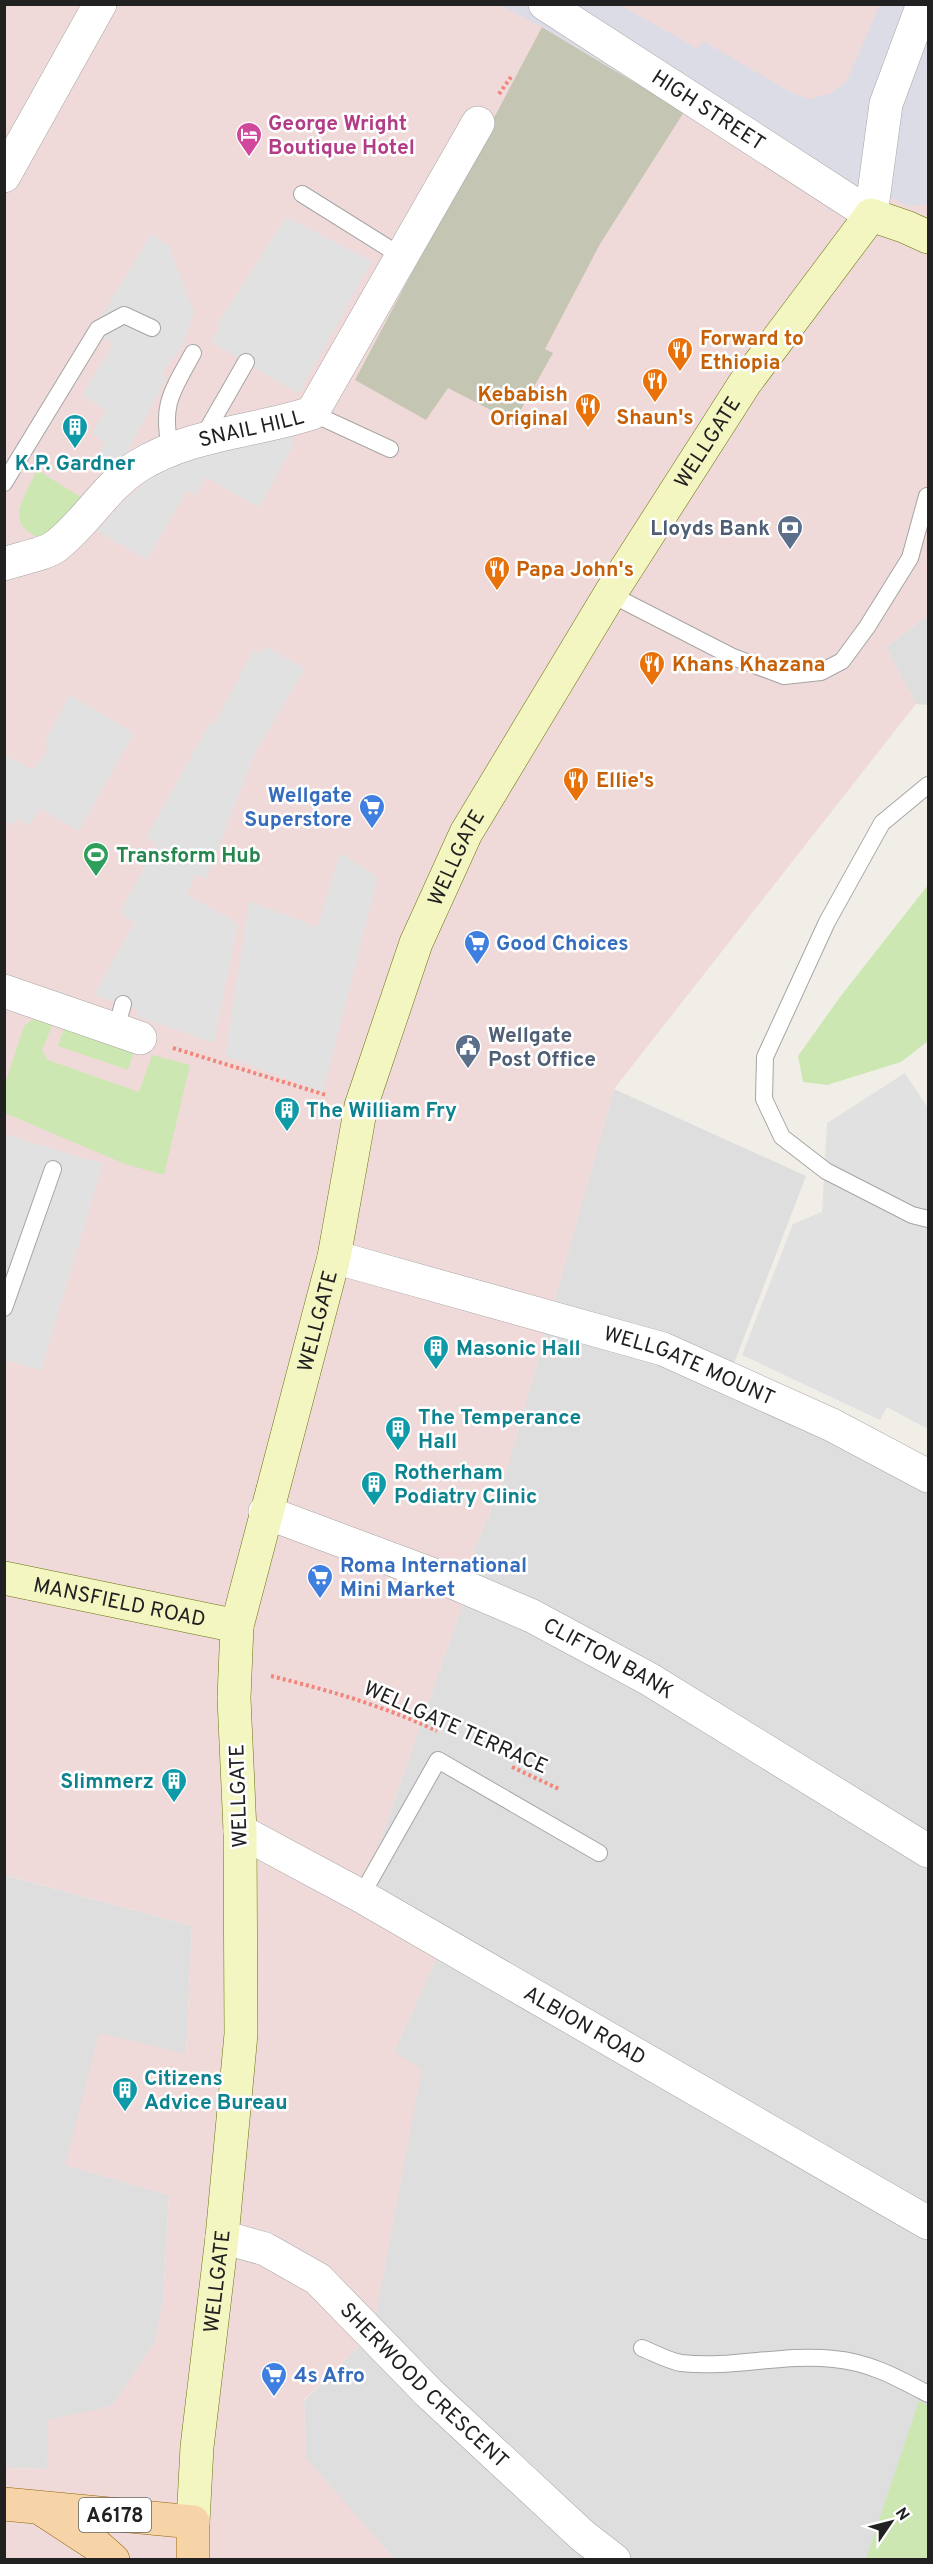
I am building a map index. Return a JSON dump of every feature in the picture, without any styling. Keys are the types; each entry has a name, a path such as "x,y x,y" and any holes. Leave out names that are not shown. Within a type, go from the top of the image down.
{"main road":[{"name":"A6178","path":"20,2505 193,2522"},
{"name":"A6178","path":"20,2505 95,2544 112,2559"},
{"name":"WELLGATE","path":"193,2522 194,2559"}],"street":[{"path":"4,176 100,4"},
{"name":"HIGH STREET","path":"545,4 871,215"},
{"path":"924,4 886,104 871,215 928,237"},
{"name":"SNAIL HILL","path":"4,564 55,547 112,487 136,467 312,413 478,123"},
{"name":"WELLGATE","path":"193,2522 197,2446 222,2237 241,2034 240,1831 234,1698 237,1626 334,1257 361,1106 416,943 466,833 610,594 745,383 871,215"},
{"path":"5,1000 126,1024"},
{"name":"WELLGATE MOUNT","path":"334,1257 663,1349 832,1425 928,1476"},
{"name":"CLIFTON BANK","path":"266,1512 456,1583 532,1616 650,1679 928,1851"},
{"name":"MANSFIELD ROAD","path":"4,1578 237,1626"},
{"name":"ALBION ROAD","path":"240,1831 361,1896 928,2223"},
{"name":"SHERWOOD CRESCENT","path":"222,2237 265,2249 318,2279 429,2393 583,2536 614,2559"}],"lane":[{"path":"302,194 401,256"},
{"path":"4,483 98,329 124,315 152,328"},
{"path":"193,353 171,394 163,399 165,422 181,452 246,362"},
{"path":"312,413 390,449"},
{"path":"610,594 734,657 784,676 821,672 842,661 867,627 910,558 927,496"},
{"path":"928,785 882,823 827,922 765,1057 764,1099 782,1137 826,1171 912,1215 928,1219"},
{"path":"4,1308 53,1169"},
{"path":"361,1896 438,1760 599,1853"},
{"path":"642,2348 680,2363 749,2362 795,2356 835,2359 878,2368 928,2394"}],"path":[{"path":"126,1024 361,1106"},
{"name":"WELLGATE TERRACE","path":"235,1668 346,1695 392,1710 444,1735"},
{"name":"WELLGATE TERRACE","path":"507,1764 559,1789"}],"shaded area":[{"path":"5,5 928,5 928,615 886,647 916,704 614,1089 505,1477 473,1553 463,1603 361,1896 443,1944 394,2052 422,2069 372,2334 304,2400 306,2458 394,2559 5,2560 5,2468 47,2469 48,2420 112,2406 155,2342 163,2302 169,2195 65,2165 99,2033 186,2054 192,1926 5,1875"},
{"path":"500,5 620,5 698,49 703,41 794,94 809,99 829,94 846,82 880,5 928,5 928,204 909,206 892,198 855,197 828,211 824,202 684,112 542,27"},
{"path":"542,27 684,112 600,244 545,349 553,353 514,422 448,388 426,420 355,380"},
{"path":"286,217 372,261 299,394 211,342 219,328 216,326"},
{"path":"151,234 169,246 194,312 182,347 162,373 167,378 117,470 96,458 105,442 92,433 106,410 82,395 113,344 92,332"},
{"path":"293,431 292,448 259,508 206,477 196,495 187,491 147,560 97,531 125,500 157,473 180,463"},
{"path":"928,615 928,705 916,704 886,647"},
{"path":"265,646 305,669 256,751 206,879 195,874 187,895 238,923 214,1043 136,1016 138,1010 94,995 134,922 120,912 157,844 146,837 210,723 214,725 253,650 260,654"},
{"path":"70,695 134,733 79,831 40,809 29,826 17,819 13,825 5,821 5,755 33,770 46,753 45,741"},
{"path":"340,853 378,877 323,1092 225,1056 249,901 317,927"},
{"path":"905,1073 928,1108 928,1429 887,1407 880,1420 742,1355 793,1224 822,1212 827,1123"},
{"path":"614,1089 806,1176 733,1366 928,1461 928,2559 394,2559 306,2459 304,2401 372,2334 404,2163 394,2052 443,1944 361,1896 463,1603 473,1553 505,1477"},
{"path":"4,1134 103,1164 41,1371 5,1360"},
{"path":"4,1875 192,1926 186,2054 65,2165 169,2195 163,2302 155,2342 112,2407 48,2421 48,2469 5,2468"}],"green space":[{"path":"37,470 89,502 44,539 23,527 19,519 22,501"},
{"path":"928,885 928,1041 901,1062 827,1085 803,1082 798,1056 840,997"},
{"path":"40,1014 55,1018 42,1051 48,1060 139,1092 152,1055 190,1065 164,1175 125,1164 5,1113 5,1084 24,1026"},
{"path":"66,1022 136,1045 128,1070 58,1046"},
{"path":"919,2401 928,2406 928,2559 866,2559"}],"place":[{"name":"George Wright Boutique Hotel","path":"249,158"},
{"name":"Forward to Ethiopia","path":"680,373"},
{"name":"Shaun's","path":"655,404"},
{"name":"Kebabish Original","path":"588,429"},
{"name":"K.P. Gardner","path":"75,450"},
{"name":"Lloyds Bank","path":"790,551"},
{"name":"Papa John's","path":"497,592"},
{"name":"Khans Khazana","path":"652,687"},
{"name":"Ellie's","path":"576,803"},
{"name":"Wellgate Superstore","path":"372,830"},
{"name":"Transform Hub","path":"96,878"},
{"name":"Good Choices","path":"477,966"},
{"name":"Wellgate Post Office","path":"468,1070"},
{"name":"The William Fry","path":"287,1133"},
{"name":"Masonic Hall","path":"436,1371"},
{"name":"The Temperance Hall","path":"398,1452"},
{"name":"Rotherham Podiatry Clinic","path":"374,1507"},
{"name":"Roma International Mini Market","path":"320,1600"},
{"name":"Slimmerz","path":"174,1804"},
{"name":"Citizens Advice Bureau","path":"125,2113"},
{"name":"4s Afro","path":"274,2398"}]}
